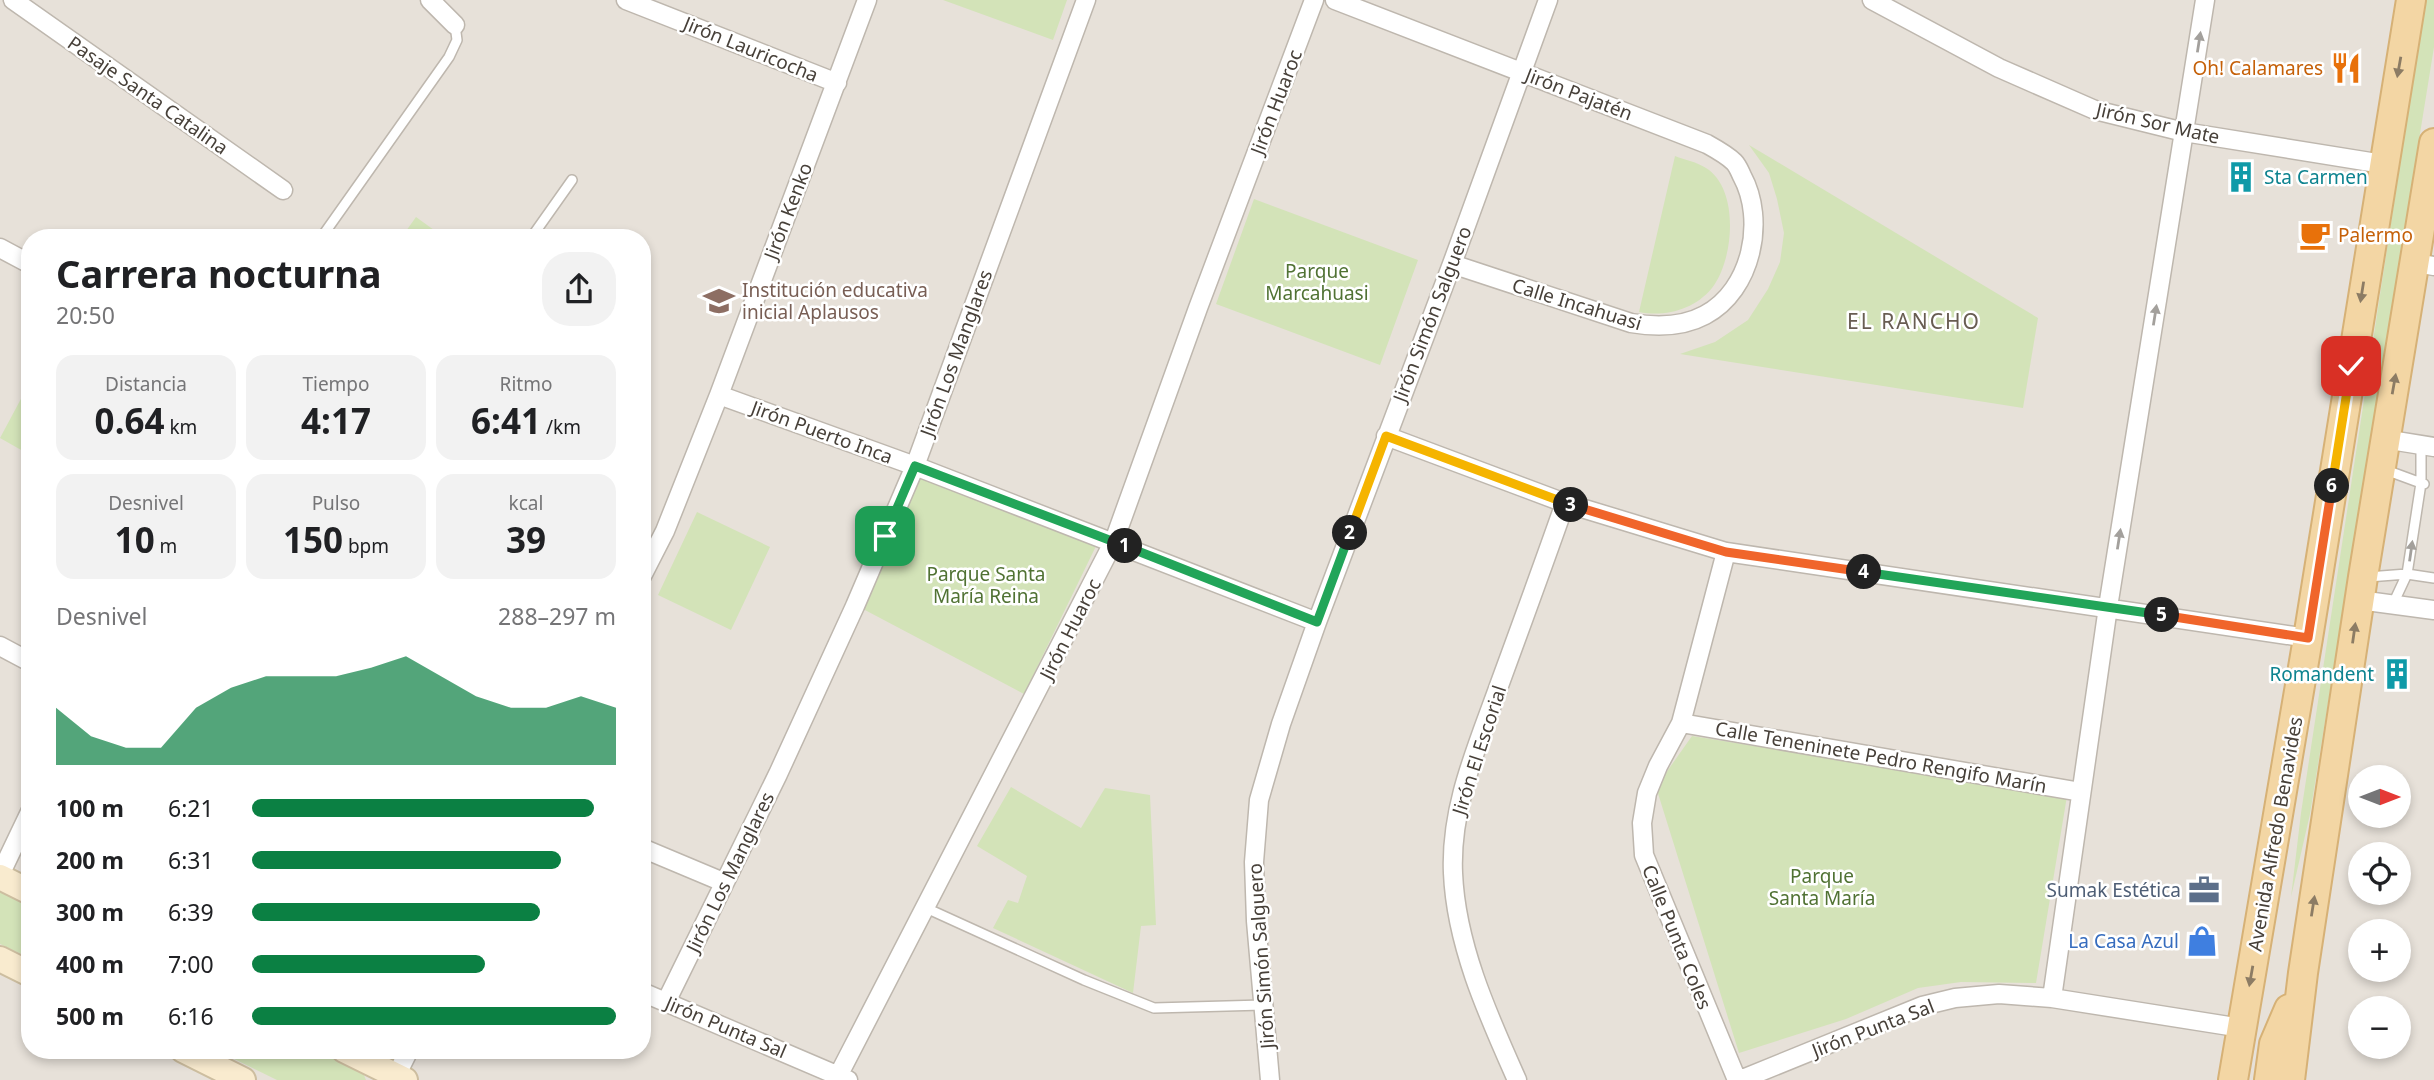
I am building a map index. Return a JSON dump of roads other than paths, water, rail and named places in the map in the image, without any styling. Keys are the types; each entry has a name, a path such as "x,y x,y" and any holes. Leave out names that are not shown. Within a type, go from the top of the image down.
{"main road":[{"name":"Avenida Alfredo Benavides","path":"2233,1080 2308,638 2410,0"},
{"path":"2290,1080 2303,974 2384,439 2425,264 2434,143"},
{"path":"0,876 21,887"},
{"path":"0,959 21,970"},
{"path":"2269,1080 2274,1044 2303,974"},
{"name":"Avenida Alfredo Benavides","path":"2240,1036 2244,1080"},
{"path":"201,1059 243,1080"},
{"path":"362,1059 399,1078"}],"street":[{"name":"Pasaje Santa Catalina","path":"13,0 283,190"},
{"path":"430,0 455,25"},
{"name":"Jirón Lauricocha","path":"626,0 659,6 836,83"},
{"name":"Jirón Kenko","path":"651,558 665,531 719,395 867,0"},
{"name":"Jirón Los Manglares","path":"666,1002 723,882 779,774 915,466 1086,0"},
{"name":"Jirón Huaroc","path":"841,1078 1114,541 1314,0"},
{"name":"Jirón Pajatén","path":"1335,0 1707,144 1735,162 1749,188 1755,219 1751,250"},
{"name":"Jirón Simón Salguero","path":"1270,1080 1256,921 1254,862 1259,800 1281,724 1317,622 1548,0"},
{"name":"Jirón Sor Mate","path":"1872,0 1999,68 2095,110 2184,132 2383,164"},
{"path":"2052,998 2108,607 2205,0"},
{"path":"0,247 21,259"},
{"name":"Calle Incahuasi","path":"1452,264 1631,323 1652,327 1687,322 1707,314 1727,298 1742,275 1751,250"},
{"name":"Jirón Puerto Inca","path":"719,395 1114,541 1317,622"},
{"path":"1386,436 1565,503 1726,552 2308,638"},
{"path":"2384,439 2427,446"},
{"name":"Jirón El Escorial","path":"1517,1080 1482,995 1459,927 1452,872 1456,815 1470,768 1565,503"},
{"name":"Calle Punta Coles","path":"1726,552 1681,723 1658,765 1647,793 1642,823 1644,855 1738,1080"},
{"path":"2361,588 2393,604 2434,610"},
{"path":"0,646 21,657"},
{"name":"Calle Teneninete Pedro Rengifo Marín","path":"1681,723 2081,792"},
{"path":"0,876 21,831"},
{"path":"651,852 723,882"},
{"name":"Jirón Punta Sal","path":"1738,1080 1922,1006 1955,998 1999,995 2052,998 2240,1036"},
{"name":"Jirón Punta Sal","path":"651,996 841,1078"},
{"path":"399,1078 405,1059"}],"lane":[{"path":"327,229 449,57 457,40 455,25"},
{"path":"537,229 572,180"},
{"path":"2393,604 2407,574 2427,446"},
{"path":"2380,468 2422,483"},
{"path":"2361,588 2407,574 2434,578"},
{"path":"926,908 1084,980 1154,1008 1263,1005"}],"place":[{"name":"Oh! Calamares","path":"2346,68"},
{"name":"Sta Carmen","path":"2241,177"},
{"name":"Palermo","path":"2315,235"},
{"name":"Institución educativa inicial Aplausos","path":"719,301"},
{"name":"Romandent","path":"2397,674"},
{"name":"Sumak Estética","path":"2204,890"},
{"name":"La Casa Azul","path":"2202,941"}],"district":[{"name":"EL RANCHO","path":"1914,322"}],"park label":[{"name":"Parque Marcahuasi","path":"1317,282"},
{"name":"Parque Santa María Reina","path":"986,585"},
{"name":"Parque Santa María","path":"1822,887"}]}
